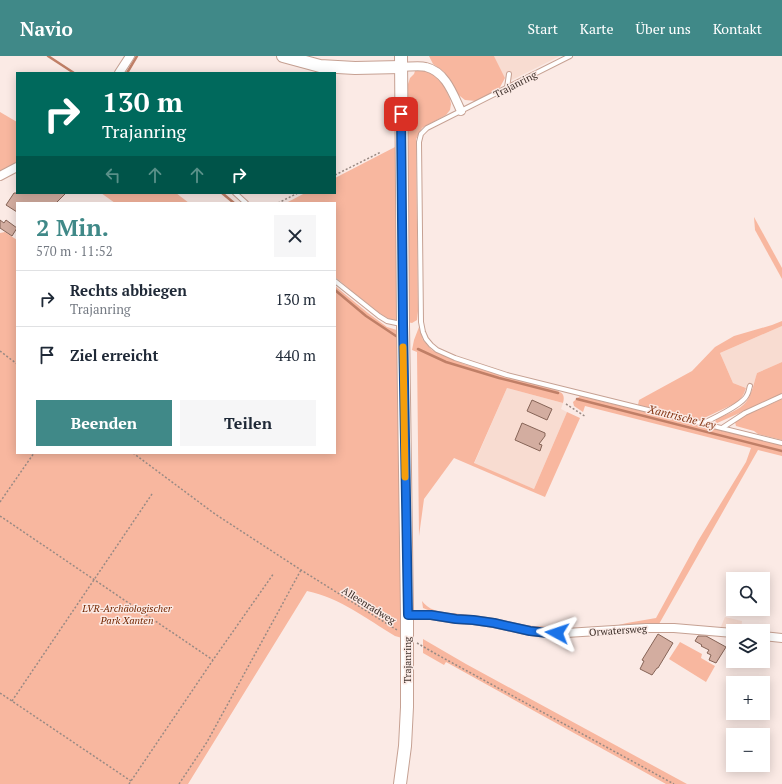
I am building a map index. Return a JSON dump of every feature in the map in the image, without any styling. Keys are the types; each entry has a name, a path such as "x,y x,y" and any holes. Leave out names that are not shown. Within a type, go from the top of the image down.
{"main road":[{"path":"284,56 320,66 355,68 401,62"},
{"name":"Trajanring","path":"400,784 407,727 408,615 403,324 401,62"}],"street":[{"path":"120,72 130,56"},
{"path":"401,62 435,70 446,81 460,111"},
{"path":"0,176 16,168"},
{"name":"Orwatersweg","path":"408,615 431,615 473,620 548,633 574,633 646,628 674,628 726,632"},
{"path":"770,637 782,638"}],"lane":[{"name":"Trajanring","path":"570,56 427,128 421,134 421,322 426,339 437,350 455,358 507,375 702,424"},
{"path":"507,88 509,74"},
{"path":"235,194 245,202"},
{"path":"336,282 379,316 387,321 403,324"},
{"path":"702,424 743,400 747,395 750,386"},
{"path":"722,428 745,412 782,396"},
{"path":"702,424 782,443"}],"path":[{"path":"336,174 381,152"},
{"path":"280,202 296,194"},
{"path":"0,351 16,363"},
{"path":"566,404 586,417"},
{"path":"0,502 33,454"},
{"name":"Alleenradweg","path":"134,454 216,514 407,637 674,784"},
{"path":"12,701 152,494"},
{"path":"0,516 213,660"},
{"path":"179,784 207,742 301,570"},
{"path":"129,784 274,572"},
{"path":"0,692 131,781"}],"shaded area":[{"path":"494,56 560,56 512,80 505,78"},
{"path":"782,326 782,362 757,373 752,390 733,383 720,353"},
{"path":"507,388 563,403 561,409 567,412 534,489 474,464"},
{"path":"725,617 742,621 742,624 726,624 726,629 720,629"}],"green space":[{"path":"429,56 494,56 505,78 499,89 476,101 465,100 456,93 451,81 444,72 433,64"},
{"path":"426,69 441,80 451,104 450,110 446,115 422,128 416,139 418,311 417,320 412,323 407,322 408,84 415,71"},
{"path":"0,112 16,121 16,165 0,173"},
{"path":"395,147 400,321 391,320 382,315 336,278 336,202 288,202 303,194 336,194 336,177"},
{"path":"102,194 177,194 188,202 114,202"},
{"path":"754,217 782,268 782,279 755,230"},
{"name":"LVR-Archäologischer Park Xanten","path":"5,232 16,239 16,454 336,454 336,287 387,327 400,331 402,638 395,636 342,604 319,594 307,591 188,784 0,784 0,233"},
{"path":"782,321 782,326 720,353 733,383 746,388 740,400 736,403 700,420 638,405 639,400 692,371 715,347 734,336"},
{"path":"419,327 423,340 432,350 464,364 556,390 563,395 563,403 507,388 474,463 534,489 567,412 580,418 545,497 454,458 424,499 419,536 417,352 412,350"},
{"path":"782,362 782,394 715,424 716,419 736,410 746,402 757,373"},
{"path":"580,396 782,445 782,456 758,450 659,624 637,627 550,631 438,614 423,608 422,601 428,607 445,613 490,618 519,625 568,628 606,628 656,618 698,541 746,462 751,448 585,406 583,412 574,406 573,402"},
{"path":"782,399 782,440 758,434 754,431 736,426 735,422 737,419"},
{"path":"423,639 466,664 687,784 666,784 446,662 444,665 423,653"},
{"path":"680,642 702,654 701,658 715,666 706,682 669,659"}],"building":[{"path":"14,193 65,194 57,202 16,202 16,211 6,205"},
{"path":"0,220 4,223 6,220 16,227 16,230 12,236 0,228"},
{"path":"532,400 552,409 547,420 527,411"},
{"path":"522,423 545,433 545,436 539,444 542,445 540,451 515,440"},
{"path":"658,634 673,643 652,675 640,669 644,661 642,660"},
{"path":"698,636 706,636 726,647 716,663 709,660 711,655 707,653 709,650 695,641"}],"waterway":[{"name":"Xantrische Ley","path":"48,56 72,72"},
{"path":"128,72 137,56"},
{"name":"Xantrische Ley","path":"223,194 233,202"},
{"name":"Xantrische Ley","path":"336,291 366,316 396,336"},
{"name":"Xantrische Ley","path":"418,349 446,362 499,378 558,393"},
{"name":"Xantrische Ley","path":"577,399 782,451"}],"slow traffic":[{"path":"403,347 405,477"}],"route":[{"path":"401,114 408,615 431,615 445,618 473,620 530,631 557,633"}]}
